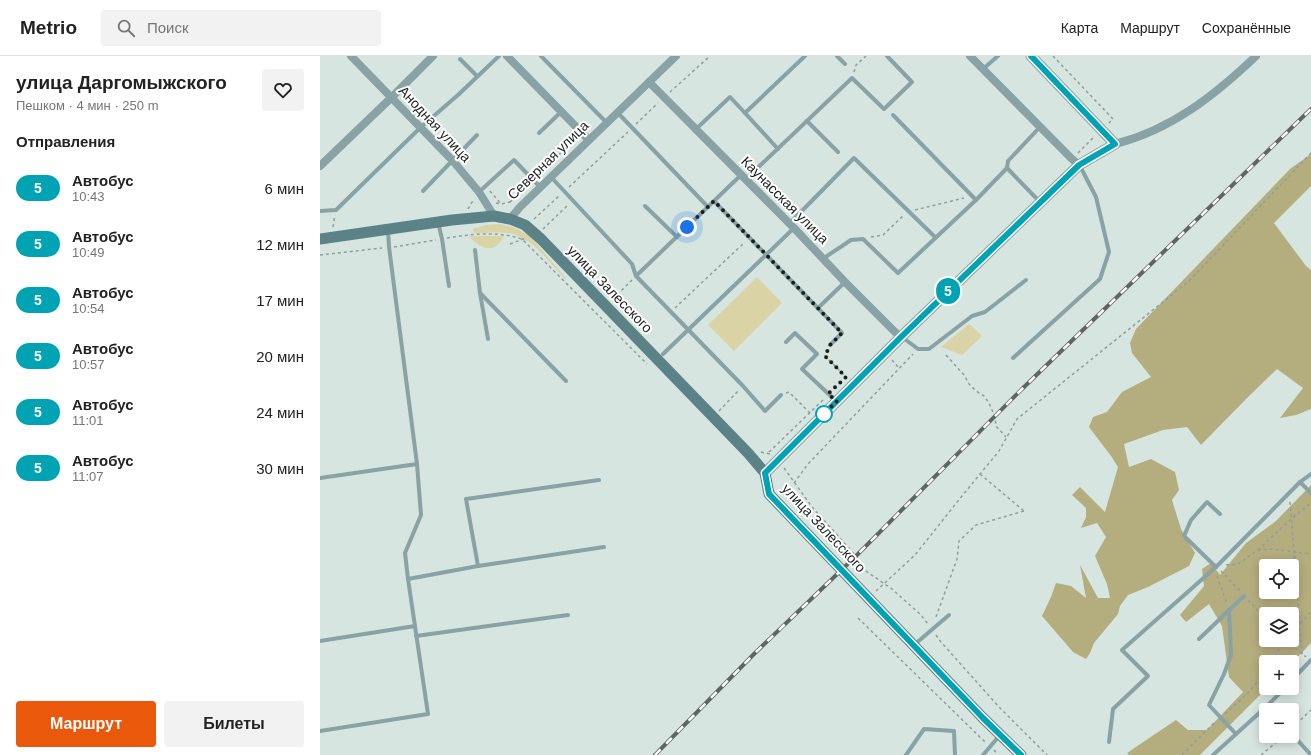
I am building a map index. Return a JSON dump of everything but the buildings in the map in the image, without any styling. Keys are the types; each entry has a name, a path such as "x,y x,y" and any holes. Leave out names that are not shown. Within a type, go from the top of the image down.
{"main road":[{"name":"Северная улица","path":"320,239 438,222 494,216 510,219"},
{"name":"улица Залесского","path":"510,219 525,225 537,235 748,453 765,473 769,494 1000,735 1021,755"}],"street":[{"name":"Анодная улица","path":"351,56 453,160 479,192 494,216"},
{"path":"320,166 392,98 433,56"},
{"path":"507,56 589,140"},
{"name":"Северная улица","path":"510,219 520,207 676,56"},
{"path":"970,56 1076,162"},
{"path":"1031,56 1115,144"},
{"path":"765,473 833,398 901,337 1040,202 1076,162 1115,144 1134,139 1154,131 1187,113 1209,98 1256,56"},
{"name":"Каунасская улица","path":"649,82 901,337"}],"lane":[{"path":"320,211 336,210 421,127 458,95 499,56"},
{"path":"541,56 607,123"},
{"path":"745,113 805,56"},
{"path":"837,56 845,64"},
{"path":"636,276 714,201 778,149 852,78 884,109 912,82 887,56"},
{"path":"983,70 998,56"},
{"path":"460,59 477,76"},
{"path":"696,129 730,98 778,149"},
{"path":"538,133 562,112"},
{"path":"618,112 708,207"},
{"path":"893,115 976,200"},
{"path":"807,121 838,152"},
{"path":"824,258 851,240 863,238 898,273 976,200 1007,168 1008,161 1040,127"},
{"path":"423,191 477,135"},
{"path":"663,354 766,255 854,158 935,237"},
{"path":"479,192 514,160 540,188"},
{"path":"1013,358 1100,279 1107,259 1109,252 1096,197 1076,162"},
{"path":"1007,168 1040,202"},
{"path":"551,177 632,264 636,276 743,386 765,411 781,394"},
{"path":"714,201 842,333 830,345"},
{"path":"645,206 677,237"},
{"path":"438,222 442,239 448,286"},
{"path":"320,731 428,714 405,553 421,515 417,464 389,248 388,230"},
{"path":"475,250 488,339"},
{"path":"901,337 918,349 929,349 972,316 985,312 1026,280"},
{"path":"818,308 845,282"},
{"path":"480,292 566,381"},
{"path":"786,342 795,333 817,354 802,369 833,398"},
{"path":"320,478 417,464"},
{"path":"1109,742 1113,708 1148,676 1122,650 1215,568 1300,482 1311,474"},
{"path":"478,566 466,499 599,480"},
{"path":"1300,482 1311,493"},
{"path":"1215,568 1184,536 1191,520 1207,502 1220,514"},
{"path":"408,579 478,566 604,547"},
{"path":"1198,639 1244,596"},
{"path":"1229,610 1231,655 1224,674 1209,705 1236,734"},
{"path":"416,636 568,615"},
{"path":"914,645 949,615"},
{"path":"320,641 415,626"},
{"path":"1299,673 1310,661"},
{"path":"1271,703 1278,695"},
{"path":"1213,755 1259,714"},
{"path":"906,755 924,729 954,731 955,755"},
{"path":"983,755 1000,735"},
{"path":"1299,742 1311,755"}],"path":[{"path":"852,78 856,65 866,56"},
{"path":"1053,56 1113,119 1102,129 1076,162"},
{"path":"510,202 582,133"},
{"path":"869,598 915,555 999,451 1017,419 1189,281 1311,153"},
{"path":"510,244 537,235 574,200"},
{"path":"320,255 389,248 479,234 508,235 522,239 649,366"},
{"path":"671,313 749,238"},
{"path":"610,302 636,276"},
{"path":"830,345 825,356 846,377 842,382"},
{"path":"794,483 808,464 918,349"},
{"path":"946,355 964,375 976,392 984,396 995,417 996,426 1007,438"},
{"path":"718,412 743,386"},
{"path":"781,394 789,392 810,412"},
{"path":"769,452 810,412 833,398"},
{"path":"933,629 935,618 957,559 959,541 976,525 1024,511 980,474"},
{"path":"1289,493 1298,607"},
{"path":"1215,568 1238,564 1258,550 1291,519 1311,503"},
{"path":"1258,550 1272,549 1311,554"},
{"path":"1215,568 1259,612"},
{"path":"1215,568 1229,610"},
{"path":"1302,654 1299,624 1311,612"},
{"path":"858,618 998,755"},
{"path":"1294,647 1310,661"},
{"path":"1299,721 1311,710"},
{"path":"1261,755 1276,743"}],"shaded area":[{"path":"1311,154 1311,186 1274,223 1306,266 1311,270 1311,409 1296,415 1280,418 1303,388 1277,369 1201,445 1187,427 1163,430 1124,444 1129,467 1151,459 1175,472 1179,490 1172,500 1181,529 1195,553 1189,566 1148,587 1128,595 1120,606 1118,614 1094,643 1086,659 1073,652 1042,616 1056,583 1071,586 1086,598 1080,565 1098,598 1110,598 1107,584 1095,556 1106,537 1097,523 1081,528 1086,517 1086,508 1072,495 1080,487 1105,512 1118,467 1089,427 1093,417 1107,412 1122,392 1151,377 1132,353 1130,343 1136,329 1290,169"},
{"path":"499,224 513,227 530,236 566,278 565,279 540,251 525,239 517,235 508,233 474,233 473,229 486,225"},
{"path":"469,236 504,236 497,246 487,248 479,245"},
{"path":"757,277 782,303 734,351 708,325"},
{"path":"969,324 982,336 962,355 941,347"},
{"path":"1311,485 1311,643 1299,656 1259,655 1260,695 1200,755 1129,755 1127,753 1176,720 1188,730 1207,730 1243,692 1229,677 1222,626 1209,604 1186,622 1180,615 1204,586 1202,569 1211,563 1220,575 1246,543 1276,521"}],"railway":[{"path":"655,755 754,654 856,556 1022,389 1311,109"}],"bus line":[{"name":"5","path":"1021,755 983,718 769,494 765,473 901,337 1079,165 1115,144 1031,56"}],"route":[{"path":"687,227 714,201 842,333 830,345 825,356 846,377 828,394 837,401 824,414"}]}
